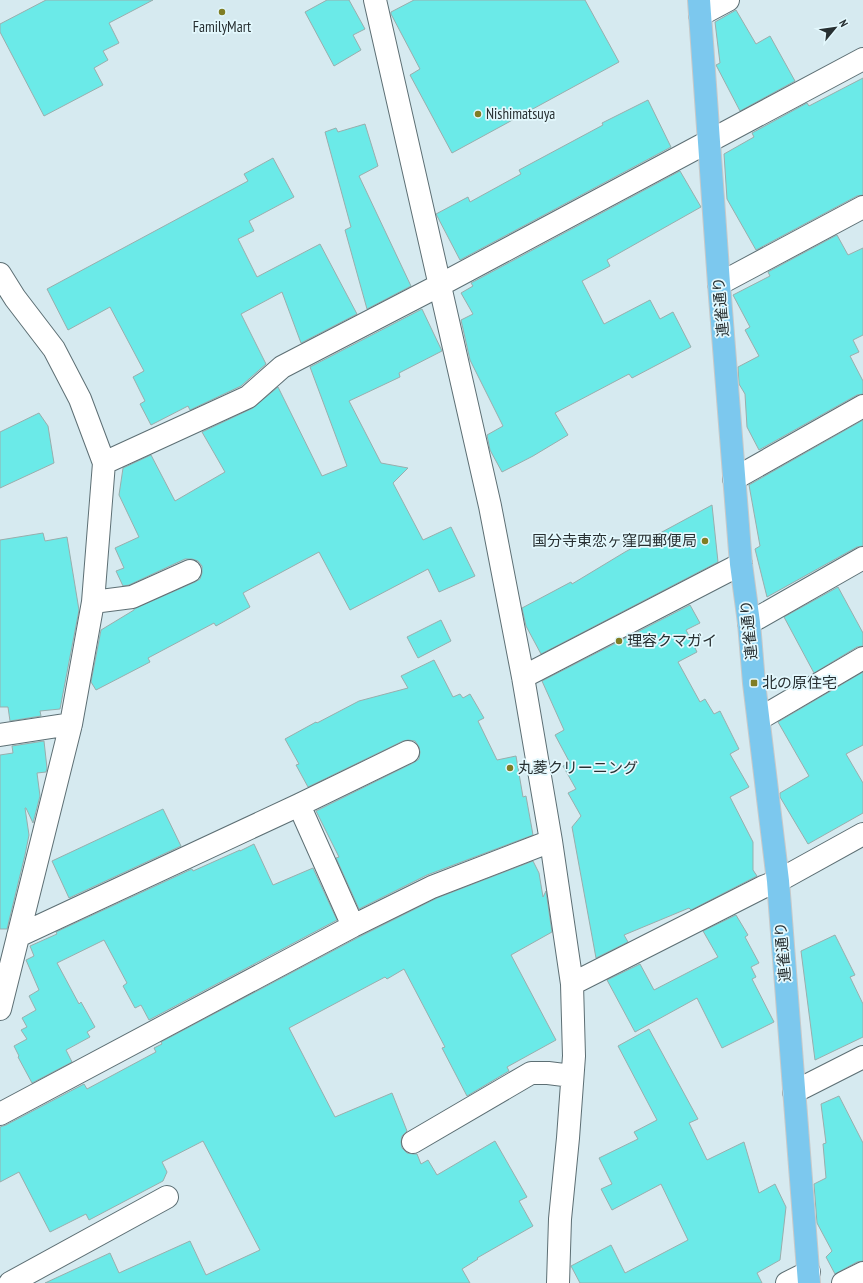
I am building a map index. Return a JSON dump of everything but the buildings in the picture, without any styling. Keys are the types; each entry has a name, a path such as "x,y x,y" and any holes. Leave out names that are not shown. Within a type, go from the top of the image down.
{"main road":[{"name":"連雀通り","path":"699,8 741,564 778,881 809,1278"}],"street":[{"path":"375,0 490,506 524,677 572,984 574,1056 560,1219 558,1283"},
{"path":"699,8 728,0"},
{"path":"104,463 248,397 282,367 440,285 863,59"},
{"path":"719,284 863,207"},
{"path":"0,274 7,302 54,349 80,400 104,463 93,602 71,724 0,1009"},
{"path":"734,480 863,406"},
{"path":"749,623 863,558"},
{"path":"524,677 741,564"},
{"path":"93,602 132,597 190,571"},
{"path":"759,719 863,658"},
{"path":"0,735 71,724"},
{"path":"18,936 299,805 408,752"},
{"path":"299,805 353,926"},
{"path":"572,984 763,887 778,881 863,834"},
{"path":"0,1114 353,926 432,887 550,841"},
{"path":"794,1092 863,1057"},
{"path":"413,1142 531,1073 548,1073 572,1076"},
{"path":"10,1283 167,1197"},
{"path":"843,1283 863,1273"},
{"path":"787,1283 809,1278"}],"place":[{"name":"FamilyMart","path":"222,12"},
{"name":"Nishimatsuya","path":"478,114"},
{"name":"国分寺東恋ヶ窪四郵便局","path":"705,541"},
{"name":"理容クマガイ","path":"619,641"},
{"name":"北の原住宅","path":"754,683"},
{"name":"丸菱クリーニング","path":"510,768"}]}
